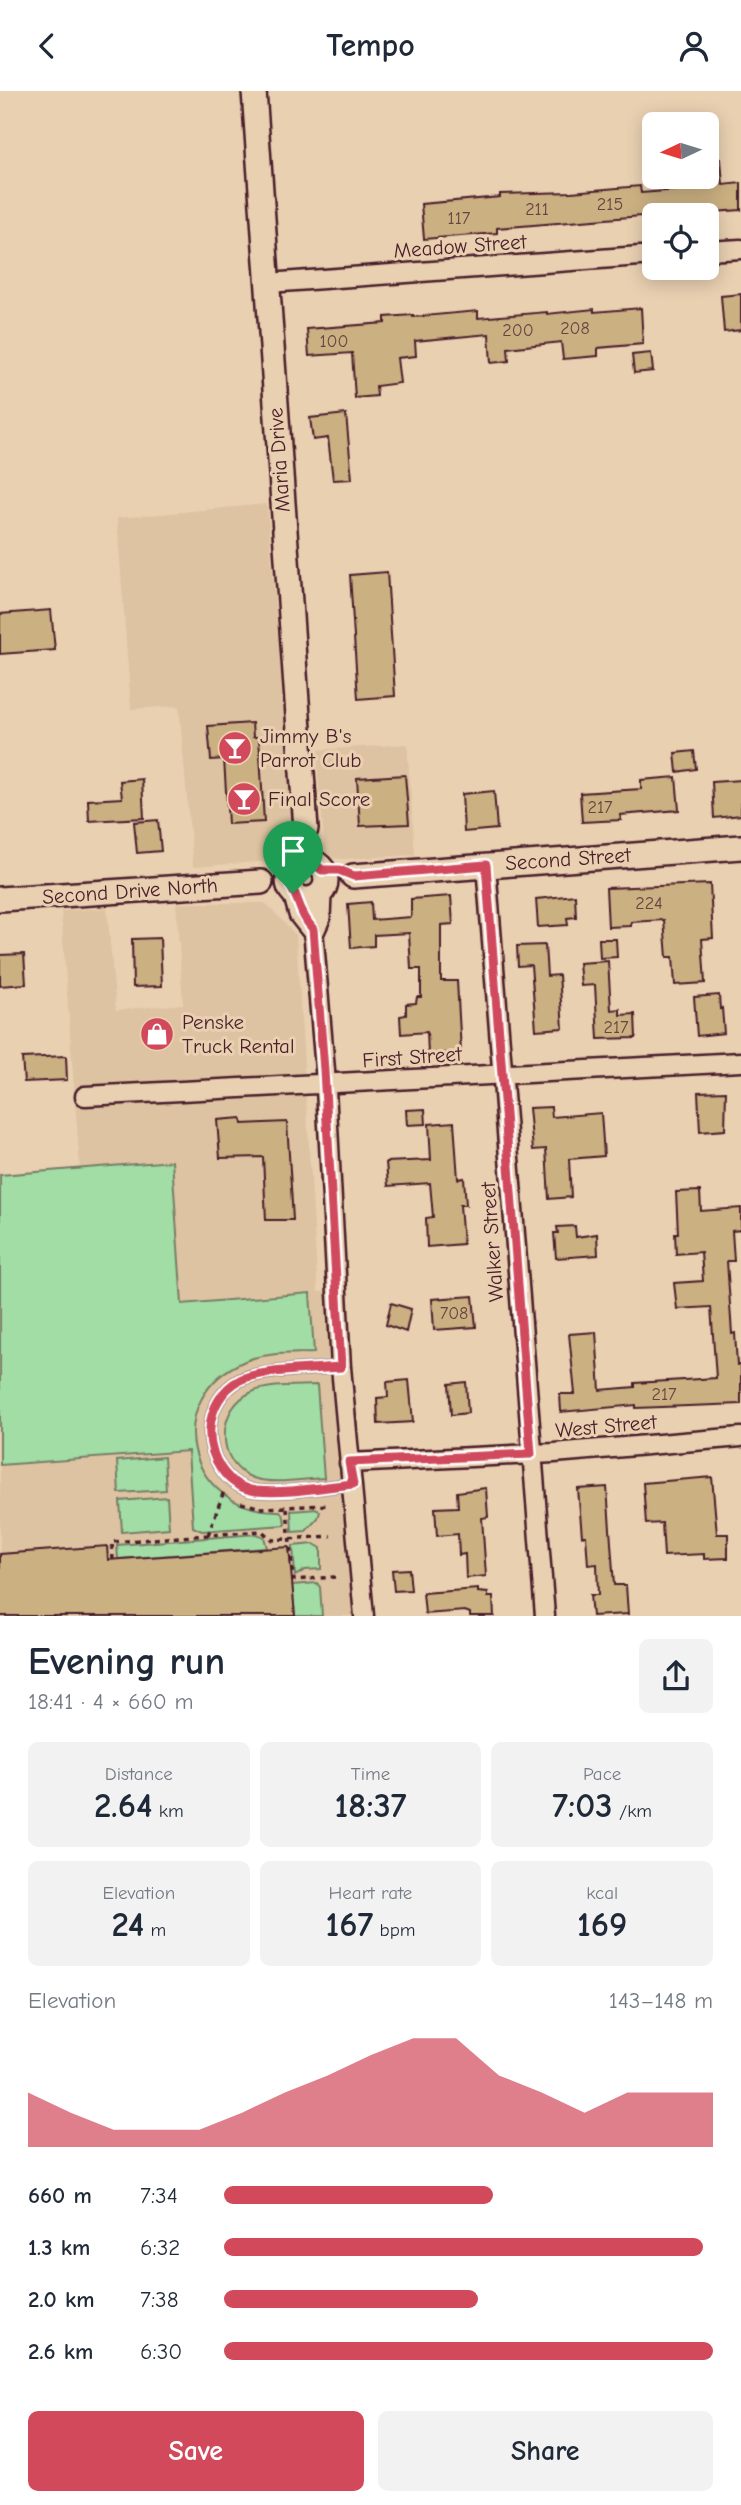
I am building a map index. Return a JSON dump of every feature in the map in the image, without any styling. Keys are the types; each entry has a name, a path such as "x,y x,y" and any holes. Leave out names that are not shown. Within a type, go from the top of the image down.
{"street":[{"name":"Maria Drive","path":"254,91 306,829 312,840 301,915 313,929"},
{"path":"719,250 741,249"},
{"name":"Meadow Street","path":"268,282 642,256"},
{"name":"Second Street","path":"307,881 338,888 354,876 741,846"},
{"name":"Walker Street","path":"486,865 545,1616"},
{"name":"Second Drive North","path":"0,899 261,882 273,890 307,881"},
{"path":"313,929 341,1367 364,1616"},
{"name":"First Street","path":"85,1096 741,1062"},
{"name":"West Street","path":"349,1462 531,1454 741,1437"}],"lane":[{"path":"341,1367 259,1375 240,1380 216,1403 209,1439 214,1459 224,1472 237,1483 254,1490 353,1484"}],"path":[{"path":"214,1484 233,1500 245,1505 262,1508 329,1505"},
{"path":"208,1535 224,1492"},
{"path":"287,1508 293,1580 335,1577"},
{"path":"113,1560 112,1542 262,1531 272,1540 331,1536"}],"shaded area":[{"path":"267,504 295,845 291,854 282,860 193,867 179,706 131,709 117,518"},
{"path":"407,744 415,855 344,859 333,858 325,853 316,750"},
{"path":"176,903 265,903 296,935 318,1292 337,1291 364,1616 0,1616 0,1175 80,1168 61,911 107,908 116,1010 183,1004"}],"green space":[{"path":"172,1161 182,1304 310,1293 314,1353 270,1355 245,1361 218,1378 201,1400 193,1425 195,1450 205,1474 223,1493 248,1507 280,1511 285,1525 202,1531 193,1527 188,1451 0,1465 0,1175"},
{"path":"317,1385 324,1478 270,1481 253,1478 241,1471 226,1449 225,1435 226,1422 240,1399 267,1388"},
{"path":"164,1457 166,1490 119,1493 117,1461"},
{"path":"167,1497 169,1528 122,1532 120,1501"},
{"path":"317,1509 320,1512 318,1518 306,1531 292,1532 291,1511"},
{"path":"257,1534 264,1537 267,1548 118,1559 117,1545"},
{"path":"314,1544 321,1548 321,1569 305,1570 295,1576 293,1546"},
{"path":"317,1583 320,1587 322,1616 295,1616 292,1585"}],"building":[{"path":"719,159 723,185 741,183 741,210 719,212 719,203 642,203 642,216 497,228 497,233 424,239 421,204 500,197 500,194 640,186 641,193 719,189"},
{"path":"741,294 741,330 724,332 721,296"},
{"path":"641,308 643,344 598,348 598,356 563,359 561,342 508,348 509,361 491,363 489,334 415,341 416,356 397,358 400,383 376,386 377,396 355,398 352,353 309,356 307,329 385,323 385,317 478,311 478,318"},
{"path":"651,353 653,371 634,373 632,355"},
{"path":"346,414 352,479 333,480 328,438 313,440 310,418"},
{"path":"387,572 395,696 358,699 350,575"},
{"path":"51,610 55,650 0,654 0,614"},
{"path":"252,723 253,737 259,737 264,822 228,824 224,759 211,760 208,726"},
{"path":"694,751 696,769 677,772 675,753"},
{"path":"405,775 409,824 360,826 357,778"},
{"path":"676,777 679,810 620,815 621,820 582,822 580,793 641,789 641,780"},
{"path":"142,779 144,818 89,821 88,800 122,798 120,781"},
{"path":"741,780 741,815 714,818 712,782"},
{"path":"494,791 497,829 464,832 462,794"},
{"path":"158,820 161,851 137,853 134,822"},
{"path":"710,884 713,938 702,939 705,983 675,985 673,957 667,957 664,920 631,922 631,926 608,927 606,888"},
{"path":"575,895 576,917 567,918 568,925 538,927 536,899"},
{"path":"451,896 453,924 441,925 441,981 457,981 461,1052 428,1054 427,1032 401,1034 400,1016 406,1015 406,1004 416,1003 417,997 421,997 421,969 411,969 409,933 374,935 374,946 351,948 348,904 371,902 372,920 411,917 411,899"},
{"path":"160,938 162,986 133,987 132,939"},
{"path":"599,939 616,939 617,957 600,958"},
{"path":"545,945 547,976 559,975 563,1028 536,1030 531,965 518,966 517,946"},
{"path":"24,954 26,984 0,986 0,955"},
{"path":"608,961 611,1010 620,1009 620,1015 635,1014 636,1038 598,1039 595,985 581,986 579,963"},
{"path":"719,995 724,1033 697,1036 694,997"},
{"path":"66,1056 67,1080 24,1082 22,1058"},
{"path":"726,1091 725,1130 700,1132 698,1092"},
{"path":"551,1107 552,1117 601,1113 604,1156 569,1159 571,1197 549,1199 546,1149 533,1150 529,1108"},
{"path":"425,1109 426,1124 407,1125 406,1110"},
{"path":"241,1118 242,1124 287,1122 293,1220 266,1220 263,1157 220,1158 217,1120"},
{"path":"454,1122 458,1179 464,1178 466,1205 460,1205 463,1244 427,1247 426,1218 433,1217 430,1183 388,1186 386,1162 431,1160 429,1124"},
{"path":"700,1191 701,1211 741,1208 741,1230 732,1231 734,1261 727,1261 732,1334 735,1333 737,1365 741,1365 741,1404 636,1408 636,1405 561,1412 560,1394 575,1394 569,1334 596,1332 600,1390 635,1387 635,1383 716,1378 711,1307 677,1309 674,1283 703,1281 701,1252 676,1254 675,1233 678,1233 676,1192"},
{"path":"575,1226 576,1237 597,1234 598,1255 556,1258 554,1233 558,1233 557,1227"},
{"path":"473,1296 476,1327 434,1330 432,1299"},
{"path":"391,1303 411,1309 406,1332 386,1325"},
{"path":"409,1380 413,1422 378,1424 377,1398 388,1397 387,1382"},
{"path":"466,1382 468,1413 451,1415 449,1384"},
{"path":"712,1477 717,1534 728,1534 728,1558 704,1559 704,1554 664,1556 662,1523 646,1524 643,1483"},
{"path":"607,1487 614,1585 626,1585 628,1614 592,1616 590,1595 598,1595 597,1564 588,1565 586,1536 582,1536 578,1489"},
{"path":"486,1488 488,1517 482,1518 486,1576 466,1578 465,1554 459,1555 458,1534 437,1536 435,1508 458,1507 457,1492"},
{"path":"107,1546 108,1560 289,1547 295,1616 0,1616 0,1554"},
{"path":"409,1569 411,1590 394,1591 392,1570"},
{"path":"478,1589 478,1592 488,1593 488,1597 493,1597 494,1616 470,1616 470,1613 465,1611 425,1614 423,1593"}],"place":[{"name":"Jimmy B's Parrot Club","path":"235,748"},
{"name":"Final Score","path":"244,799"},
{"name":"Penske Truck Rental","path":"157,1034"}],"route":[{"path":"303,862 315,864 322,870 339,870 354,876 486,865 531,1454 349,1462 353,1484 272,1491 254,1490 237,1483 214,1459 209,1439 216,1403 240,1380 259,1375 341,1367 313,929 301,915 293,893 289,886 289,874 292,868 303,862"}]}
